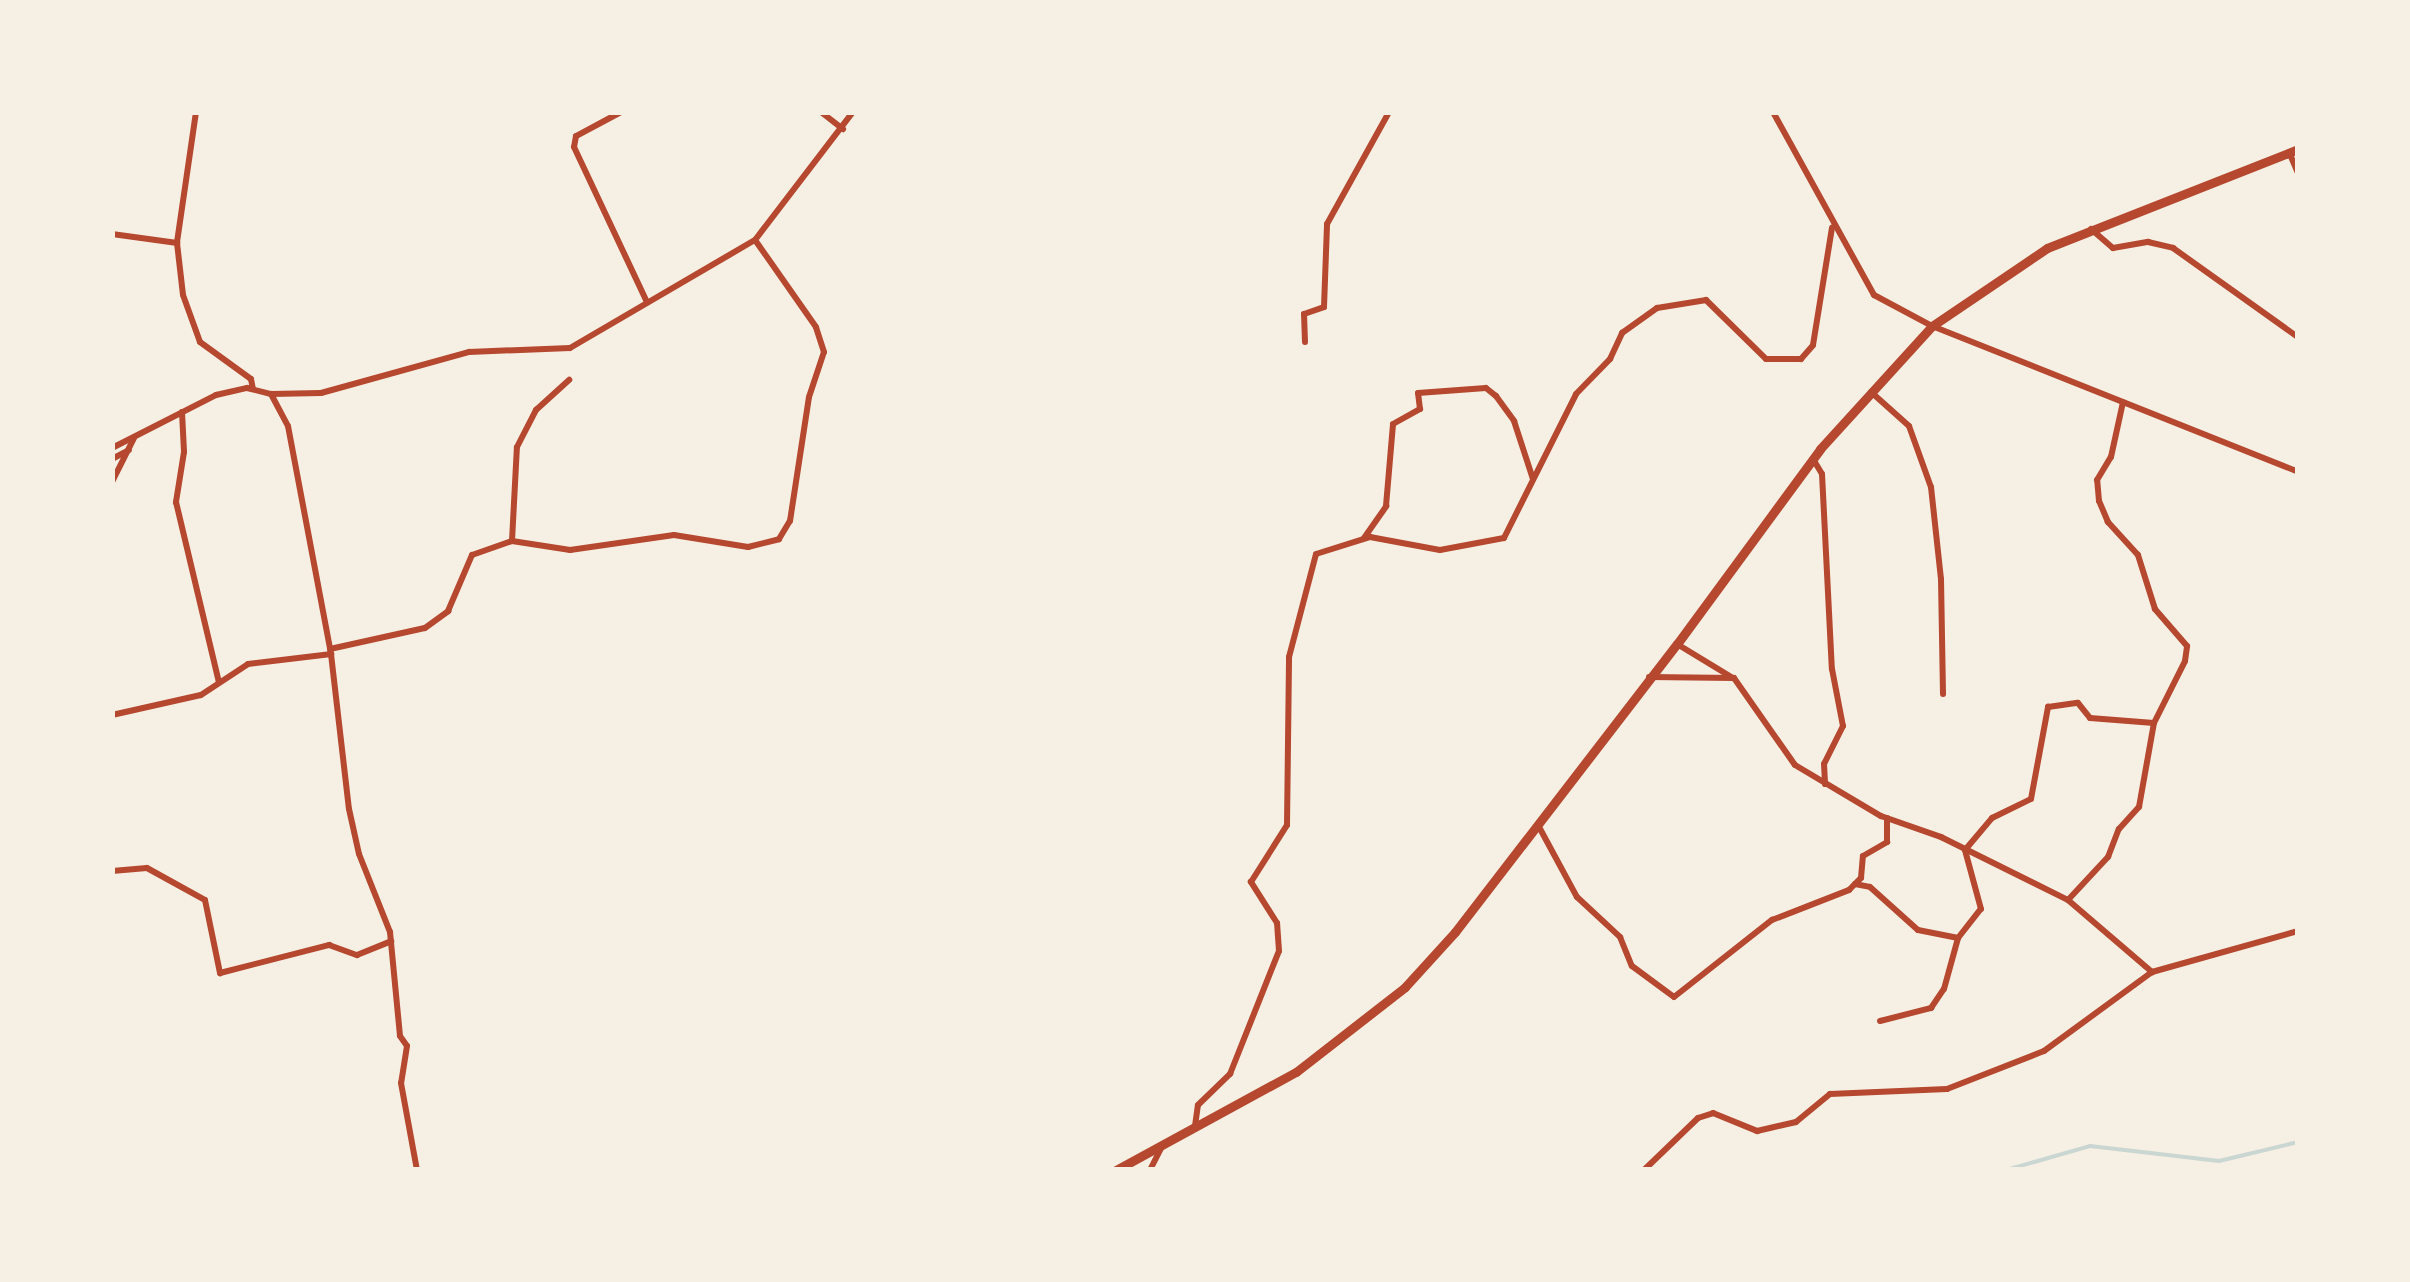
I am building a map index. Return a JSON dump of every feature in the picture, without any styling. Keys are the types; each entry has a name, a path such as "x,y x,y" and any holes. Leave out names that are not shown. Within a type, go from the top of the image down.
{"street":[{"path":"196,112 176,242 182,295 200,342 251,379 253,390"},
{"path":"621,112 576,136 574,147 647,302"},
{"path":"821,112 843,130"},
{"path":"112,448 216,396 253,390 271,394 321,392 469,352 570,348 755,240 854,112"},
{"path":"1305,342 1304,314 1324,307 1327,224 1389,112"},
{"path":"1773,112 1832,228 1874,295 1932,326 2298,472"},
{"path":"1116,1170 1296,1072 1405,988 1677,644 1813,459 1932,326 2048,248 2090,228 2294,150 2298,173"},
{"path":"1194,1130 1198,1105 1230,1074 1280,951 1277,923 1251,882 1287,824 1288,657 1316,554 1363,539 1440,550 1504,538 1576,394 1610,359 1622,333 1657,308 1706,300 1766,359 1800,359 1813,345 1832,228"},
{"path":"2090,228 2113,248 2148,242 2174,248 2298,337"},
{"path":"112,234 176,242"},
{"path":"112,715 185,700 248,664 331,652 424,628 448,611 472,555 512,541 570,550 674,535 748,547 779,540 790,521 809,396 824,352 816,328 755,240"},
{"path":"512,541 517,447 536,410 569,380"},
{"path":"1363,539 1386,506 1394,424 1420,409 1418,393 1445,387 1486,388 1514,421 1533,480"},
{"path":"1871,392 1909,426 1931,487 1941,568 1943,694"},
{"path":"271,394 288,426 306,501 331,652 352,824 392,941 407,1046 401,1083 417,1170"},
{"path":"2068,900 2108,856 2120,828 2139,807 2154,722 2187,646 2154,609 2138,555 2108,522 2099,501 2098,480 2112,456 2122,402"},
{"path":"182,412 176,502 219,682"},
{"path":"112,482 136,434"},
{"path":"112,459 128,450"},
{"path":"1813,459 1822,474 1832,668 1843,726 1824,764 1825,786"},
{"path":"1677,644 1734,678 1774,743 1825,786 2068,900 2152,972"},
{"path":"1648,676 1734,678"},
{"path":"1965,850 1992,818 2031,799 2048,707 2078,703 2090,718 2154,722"},
{"path":"1855,884 1863,856 1887,842 1887,818"},
{"path":"1537,824 1577,897 1620,937 1632,966 1674,997 1772,920 1855,884 1870,887 1918,930 1958,938"},
{"path":"1880,1020 1931,1008 1958,938 1981,909 1965,850"},
{"path":"112,871 147,868 205,900 220,973 329,946 357,955 392,941"},
{"path":"1644,1170 1698,1118 1712,1113 1757,1132 1796,1122 1830,1094 1947,1088 2044,1051 2152,972 2298,931"},
{"path":"1150,1170 1162,1146"}],"waterway":[{"path":"2006,1170 2090,1146 2219,1161 2298,1142"}]}
